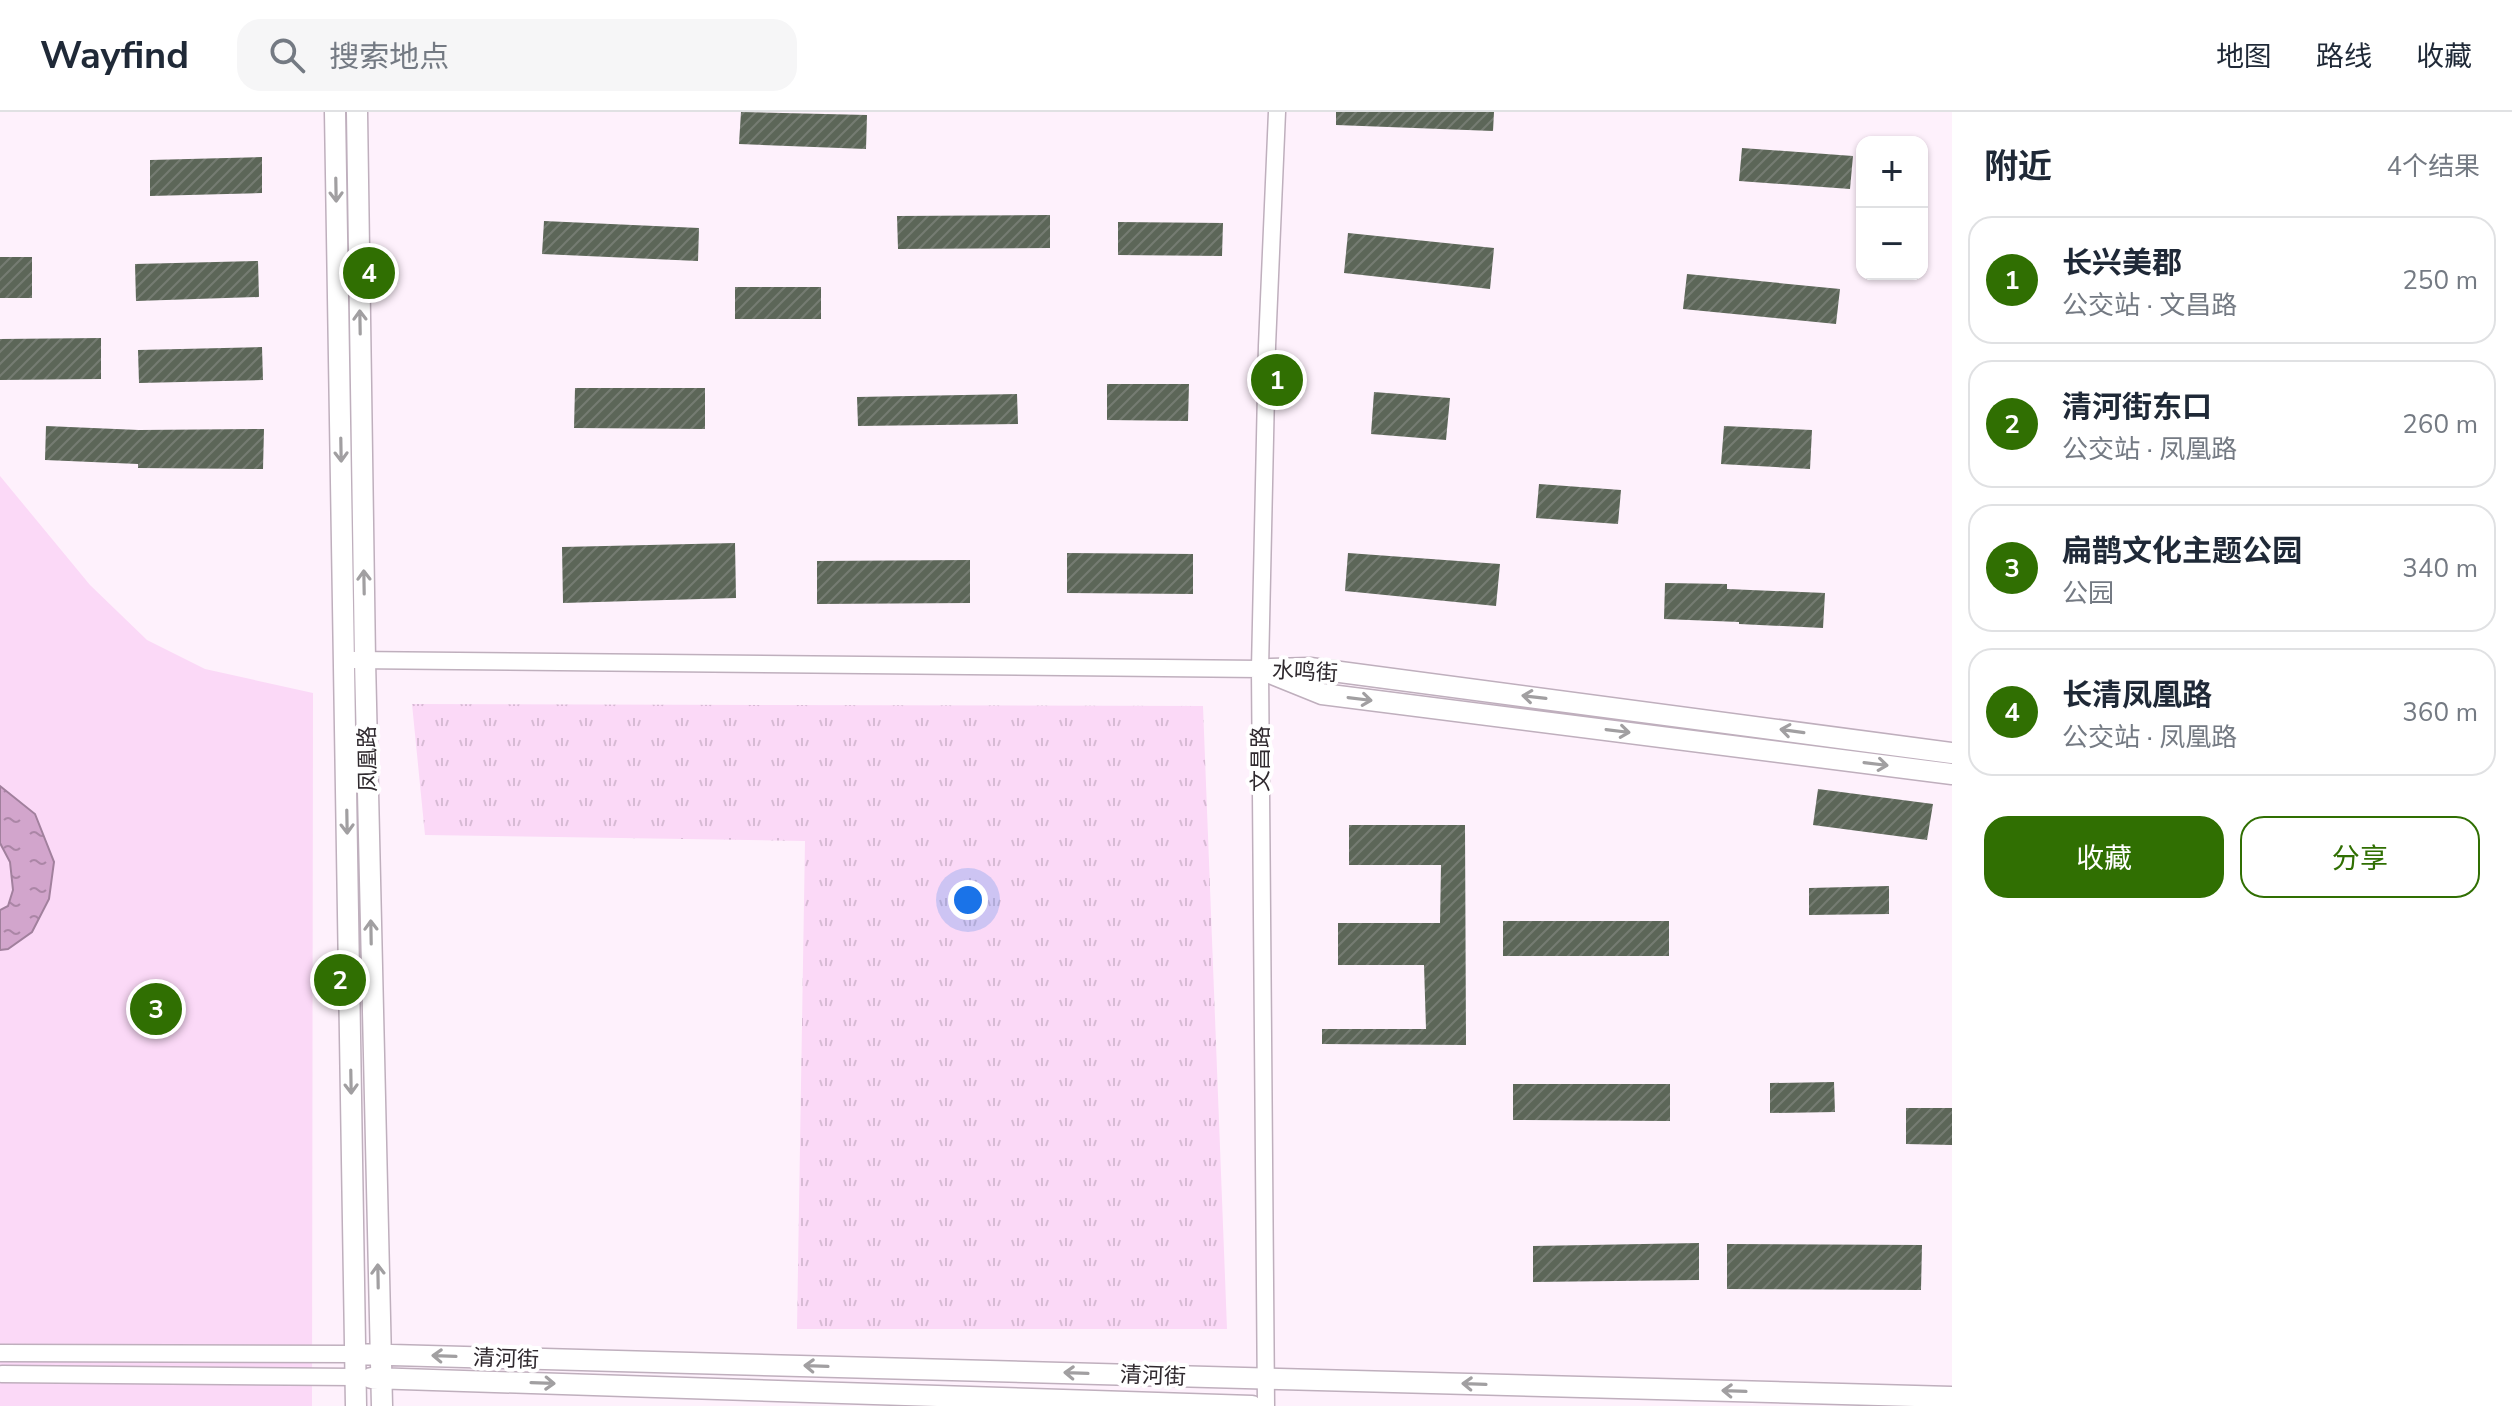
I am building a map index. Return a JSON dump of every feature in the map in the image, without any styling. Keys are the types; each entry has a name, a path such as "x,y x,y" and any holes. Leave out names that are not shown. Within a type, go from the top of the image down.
{"main road":[{"name":"凤凰路","path":"335,112 382,1406"},
{"name":"凤凰路","path":"356,1406 357,112"},
{"name":"水鸣街","path":"1260,669 1310,668 1952,753"},
{"name":"水鸣街","path":"1260,669 1322,694 1952,774"},
{"name":"清河街","path":"355,1354 1952,1397"},
{"name":"清河街","path":"355,1377 1252,1406"}],"street":[{"name":"文昌路","path":"1266,1406 1260,669 1267,357 1277,112"},
{"path":"355,660 1260,669"},
{"path":"1,1353 355,1354"},
{"path":"2,1374 355,1377"}],"green space":[{"path":"0,476 90,585 147,640 205,669 313,693 312,1406 0,1406"},
{"path":"412,704 1203,706 1227,1329 797,1329 805,841 425,835"}],"water":[{"path":"0,786 35,814 54,862 49,899 32,932 8,949 0,950 0,910 8,906 13,890 10,862 0,843"}],"building":[{"path":"741,112 867,115 866,149 739,144"},
{"path":"1336,112 1494,112 1493,131 1336,125"},
{"path":"1742,148 1853,156 1850,189 1739,181"},
{"path":"262,157 262,193 150,196 150,160"},
{"path":"1050,215 1050,248 898,249 897,216"},
{"path":"544,221 699,228 698,261 542,254"},
{"path":"1118,222 1223,223 1222,256 1118,255"},
{"path":"1348,233 1494,248 1490,289 1344,273"},
{"path":"0,257 32,257 32,298 0,298"},
{"path":"258,261 259,297 136,301 135,264"},
{"path":"1687,274 1840,289 1836,324 1683,309"},
{"path":"735,287 821,287 821,319 735,319"},
{"path":"101,338 101,379 0,380 0,339"},
{"path":"262,347 263,380 139,383 138,350"},
{"path":"1107,384 1189,384 1188,421 1107,420"},
{"path":"575,388 705,388 705,429 574,428"},
{"path":"1374,392 1450,398 1446,440 1371,434"},
{"path":"1017,394 1018,424 858,426 857,397"},
{"path":"46,426 139,430 264,429 263,469 138,468 138,464 45,460"},
{"path":"1724,426 1812,430 1810,469 1721,464"},
{"path":"1539,484 1621,490 1618,524 1536,518"},
{"path":"735,543 736,598 563,603 562,547"},
{"path":"1067,553 1193,554 1193,594 1067,593"},
{"path":"1348,553 1500,564 1496,606 1345,591"},
{"path":"970,560 970,603 817,604 817,561"},
{"path":"1665,583 1727,584 1727,589 1825,593 1823,628 1664,619"},
{"path":"1818,789 1933,804 1927,840 1813,825"},
{"path":"1349,825 1465,825 1466,1045 1322,1044 1322,1029 1426,1029 1424,965 1338,965 1338,923 1440,923 1441,865 1349,865"},
{"path":"1889,886 1889,914 1809,915 1809,888"},
{"path":"1503,921 1669,921 1669,956 1503,956"},
{"path":"1834,1082 1835,1112 1770,1113 1770,1083"},
{"path":"1513,1084 1670,1084 1670,1121 1513,1120"},
{"path":"1906,1108 1952,1108 1952,1145 1906,1144"},
{"path":"1699,1243 1699,1280 1533,1282 1533,1246"},
{"path":"1727,1244 1922,1245 1921,1290 1727,1289"}],"place":[{"name":"长清凤凰路","path":"369,273"},
{"name":"长兴美郡","path":"1277,380"},
{"name":"清河街东口","path":"340,980"},
{"name":"扁鹊文化主题公园","path":"156,1009"}]}
